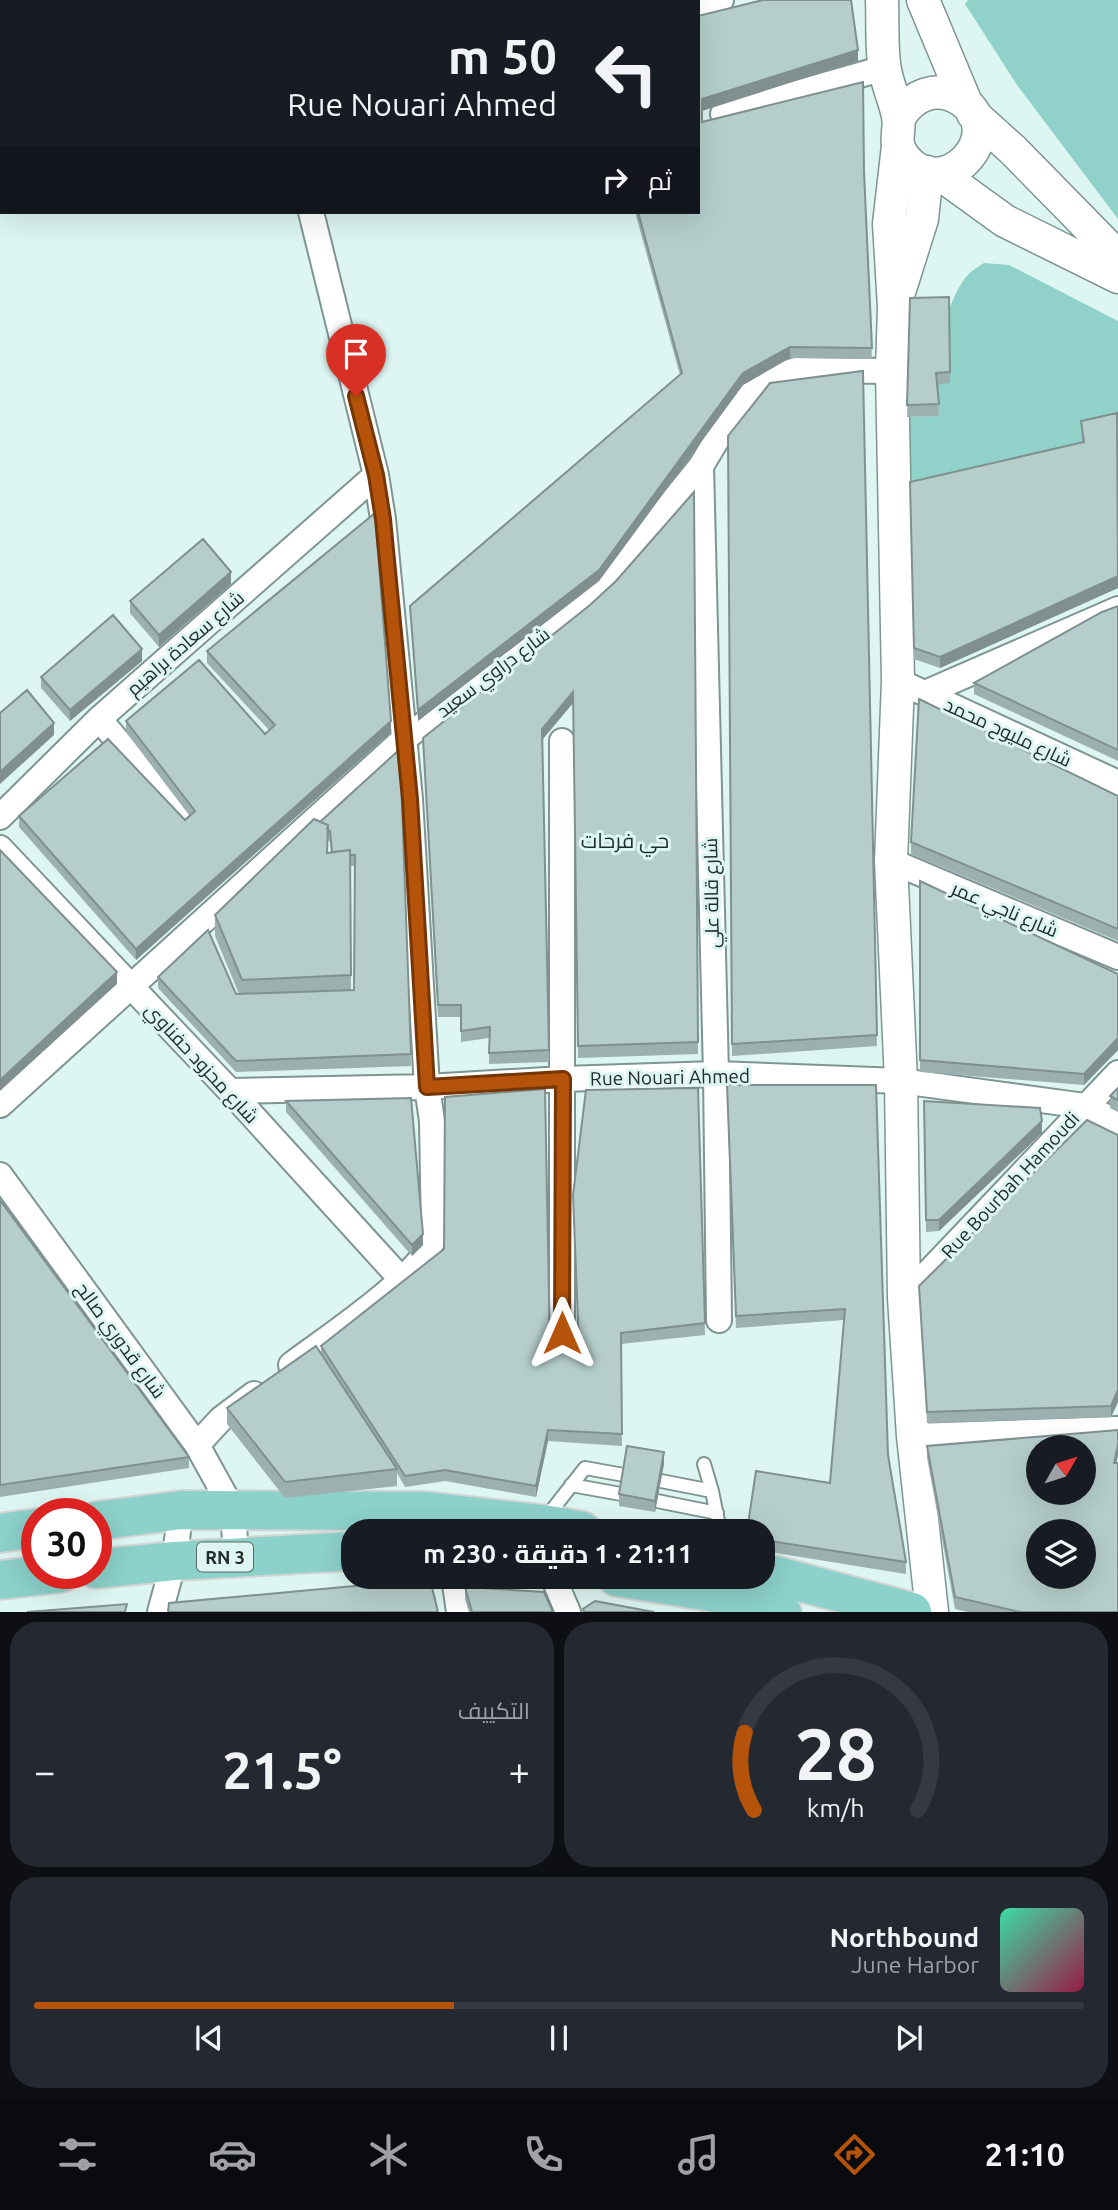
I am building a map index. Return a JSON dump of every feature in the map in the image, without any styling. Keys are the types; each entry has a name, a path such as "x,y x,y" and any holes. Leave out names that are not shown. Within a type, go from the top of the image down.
{"main road":[{"path":"112,1519 181,1510 233,1510 425,1511 496,1519"},
{"path":"0,1533 21,1530"},
{"name":"RN 3","path":"112,1567 174,1560 341,1552"},
{"path":"775,1575 912,1612"},
{"path":"0,1580 21,1578"},
{"path":"665,1589 718,1602 782,1612"}],"street":[{"path":"700,5 721,0"},
{"path":"882,0 884,68 905,158 915,167 934,173 1005,221 1118,277"},
{"path":"923,0 978,126 973,153 965,163 954,171 934,173"},
{"path":"723,114 884,68"},
{"path":"932,1612 913,1436 904,1298 901,1081 891,861 912,687 892,371 894,307 889,224 899,132 905,107 915,98 928,93 941,92 954,96 1013,150 1118,257"},
{"path":"894,307 934,173"},
{"path":"197,1445 222,1419 402,1280 428,1253 434,1237 432,1121 427,1087 404,739 383,519 376,475 311,214"},
{"name":"شارع دراوي سعيد","path":"0,1105 404,739 552,628 612,576 701,466 731,416 750,394 771,378 796,370 892,371"},
{"name":"شارع قالة علي","path":"701,466 716,1074 719,1320"},
{"name":"شارع سعادة براهيم","path":"0,817 99,719 376,475"},
{"path":"912,687 1118,609"},
{"path":"183,644 201,664"},
{"name":"شارع مليوح محمد","path":"912,687 1118,783"},
{"path":"99,719 185,820"},
{"path":"562,741 562,1333"},
{"name":"شارع محزود حفناوي","path":"0,848 230,1091 402,1280"},
{"name":"شارع ناجي عمر","path":"891,861 1118,957"},
{"name":"Rue Bourbah Hamoudi","path":"904,1298 1118,1073"},
{"name":"Rue Nouari Ahmed","path":"230,1091 427,1087 716,1074 901,1081"},
{"path":"901,1081 1085,1106 1118,1123"},
{"name":"شارع قدوري صالح","path":"0,1175 197,1445 233,1510"},
{"path":"913,1436 1118,1429"},
{"path":"160,1612 174,1560 181,1510"},
{"path":"233,1510 236,1556"},
{"path":"456,1589 459,1612"},
{"path":"557,1589 568,1612"}],"lane":[{"path":"704,1464 718,1519"},
{"path":"545,1519 585,1468 624,1475"},
{"path":"661,1481 712,1491"},
{"path":"571,1486 621,1494"},
{"path":"657,1501 717,1513"}],"shaded area":[{"path":"968,0 1118,0 1118,219 1017,85 965,4"},
{"path":"984,263 1009,265 1118,321 1118,429 1084,454 910,494 907,417 939,416 939,363 950,307 968,275"}],"building":[{"path":"763,0 851,0 858,50 702,99 702,122 863,82 872,348 790,347 743,373 599,570 418,710 410,606 682,373 639,214 700,214 700,16"},
{"path":"949,297 950,372 936,373 939,404 907,405 910,298"},
{"path":"863,371 877,1035 732,1044 728,436 770,383"},
{"path":"1117,413 1118,576 940,657 914,648 910,482 1084,442 1081,421"},
{"path":"694,492 698,1042 578,1046 573,692 542,729 549,1050 489,1053 490,1027 461,1031 461,1005 438,1005 423,738 590,605 616,581"},
{"path":"375,513 391,721 136,949 19,816 108,739 185,820 195,811 126,721 199,660 265,734 275,725 207,651"},
{"path":"203,539 231,572 159,635 130,601"},
{"path":"1118,606 1118,750 974,683 1102,612"},
{"path":"113,615 142,649 70,710 41,677"},
{"path":"27,690 54,723 0,772 0,713"},
{"path":"919,699 1118,796 1118,929 911,842"},
{"path":"400,749 411,1054 236,1061 158,977 208,930 236,994 354,990 355,855 350,855 350,850 332,852 328,825 320,822"},
{"path":"314,819 328,825 327,853 350,850 351,975 242,980 215,915"},
{"path":"0,850 117,972 0,1080"},
{"path":"920,881 1118,974 1118,1038 1084,1074 920,1060"},
{"path":"727,1085 876,1085 888,1455 906,1562 775,1542 775,1519 749,1519 756,1471 830,1483 845,1309 736,1316"},
{"path":"698,1088 705,1323 621,1333 622,1434 548,1430 536,1486 445,1470 405,1476 321,1346 444,1249 445,1097 545,1089 550,1348 579,1347 573,1195 586,1090"},
{"path":"1118,1088 1118,1100 1110,1096"},
{"path":"411,1098 423,1234 412,1245 286,1101"},
{"path":"924,1101 1040,1108 1042,1121 939,1220 926,1220"},
{"path":"1087,1120 1118,1135 1118,1390 1111,1406 927,1412 919,1286"},
{"path":"0,1200 189,1457 0,1485"},
{"path":"316,1346 397,1469 285,1482 227,1408"},
{"path":"1118,1430 1114,1463 1118,1463 1118,1612 1020,1612 955,1597 927,1446 1026,1438 1026,1505 1096,1505 1096,1435 1058,1435"},
{"path":"627,1446 664,1452 655,1501 619,1494"},
{"path":"341,1587 432,1589 438,1612 168,1612 169,1603"},
{"path":"466,1589 544,1592 553,1612 472,1612"},
{"path":"595,1601 654,1612 584,1612 583,1609"},
{"path":"127,1604 125,1612 27,1612"}],"district":[{"name":"حي فرحات","path":"625,840"}],"route":[{"path":"356,396 376,475 383,519 410,799 427,1087 563,1079 562,1333"}]}
